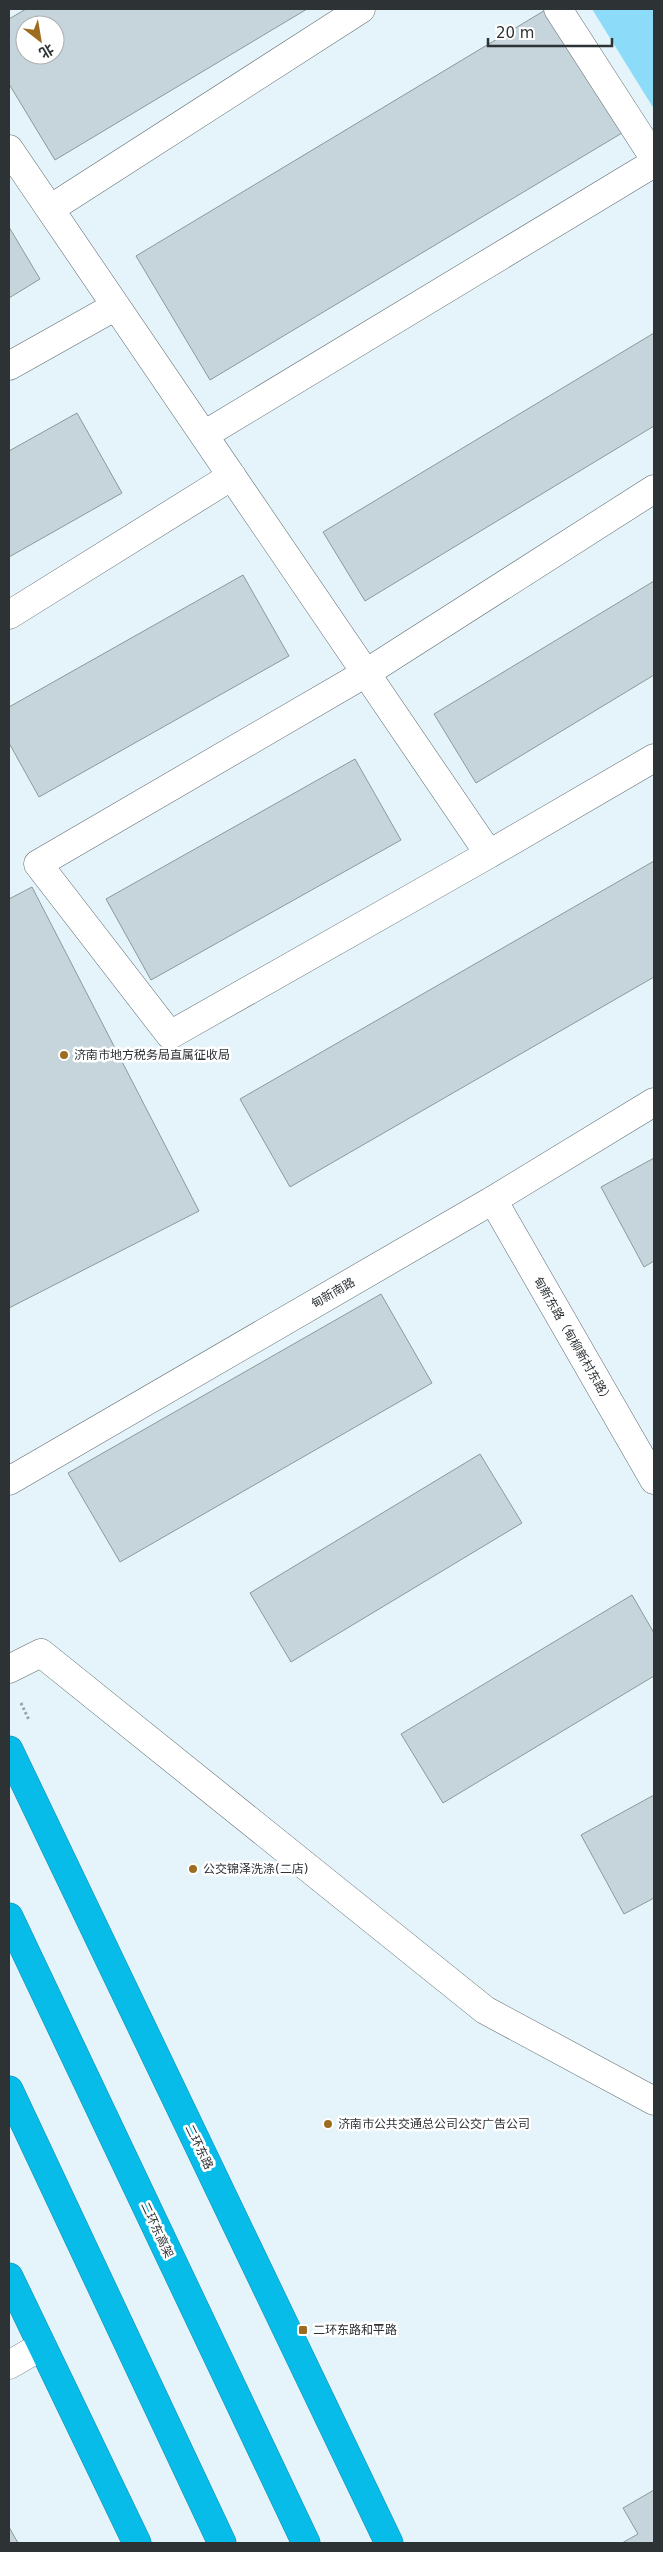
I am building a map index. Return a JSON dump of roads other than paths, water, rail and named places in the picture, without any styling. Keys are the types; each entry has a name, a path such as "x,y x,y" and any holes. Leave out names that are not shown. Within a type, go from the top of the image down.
{"highway":[{"name":"二环东路","path":"9,1750 389,2543"},
{"name":"二环东高架","path":"9,1916 306,2543"},
{"path":"9,2090 222,2543"},
{"path":"9,2277 137,2543"}],"street":[{"path":"50,209 361,9"},
{"path":"558,9 654,158"},
{"path":"9,149 489,854"},
{"path":"204,435 654,163"},
{"path":"9,366 116,306"},
{"path":"9,615 232,476"},
{"path":"654,489 366,673 38,864 170,1035 654,758"},
{"name":"甸新南路","path":"9,1481 493,1200 654,1102"},
{"name":"甸新东路（甸柳新村东路）","path":"493,1200 654,1480"},
{"path":"9,1669 41,1653 485,2010 654,2101"},
{"path":"9,2364 42,2346"}],"place":[{"name":"济南市地方税务局直属征收局","path":"64,1055"},
{"name":"公交锦泽洗涤(二店)","path":"193,1869"},
{"name":"济南市公共交通总公司公交广告公司","path":"328,2124"},
{"name":"二环东路和平路","path":"303,2330"}]}
